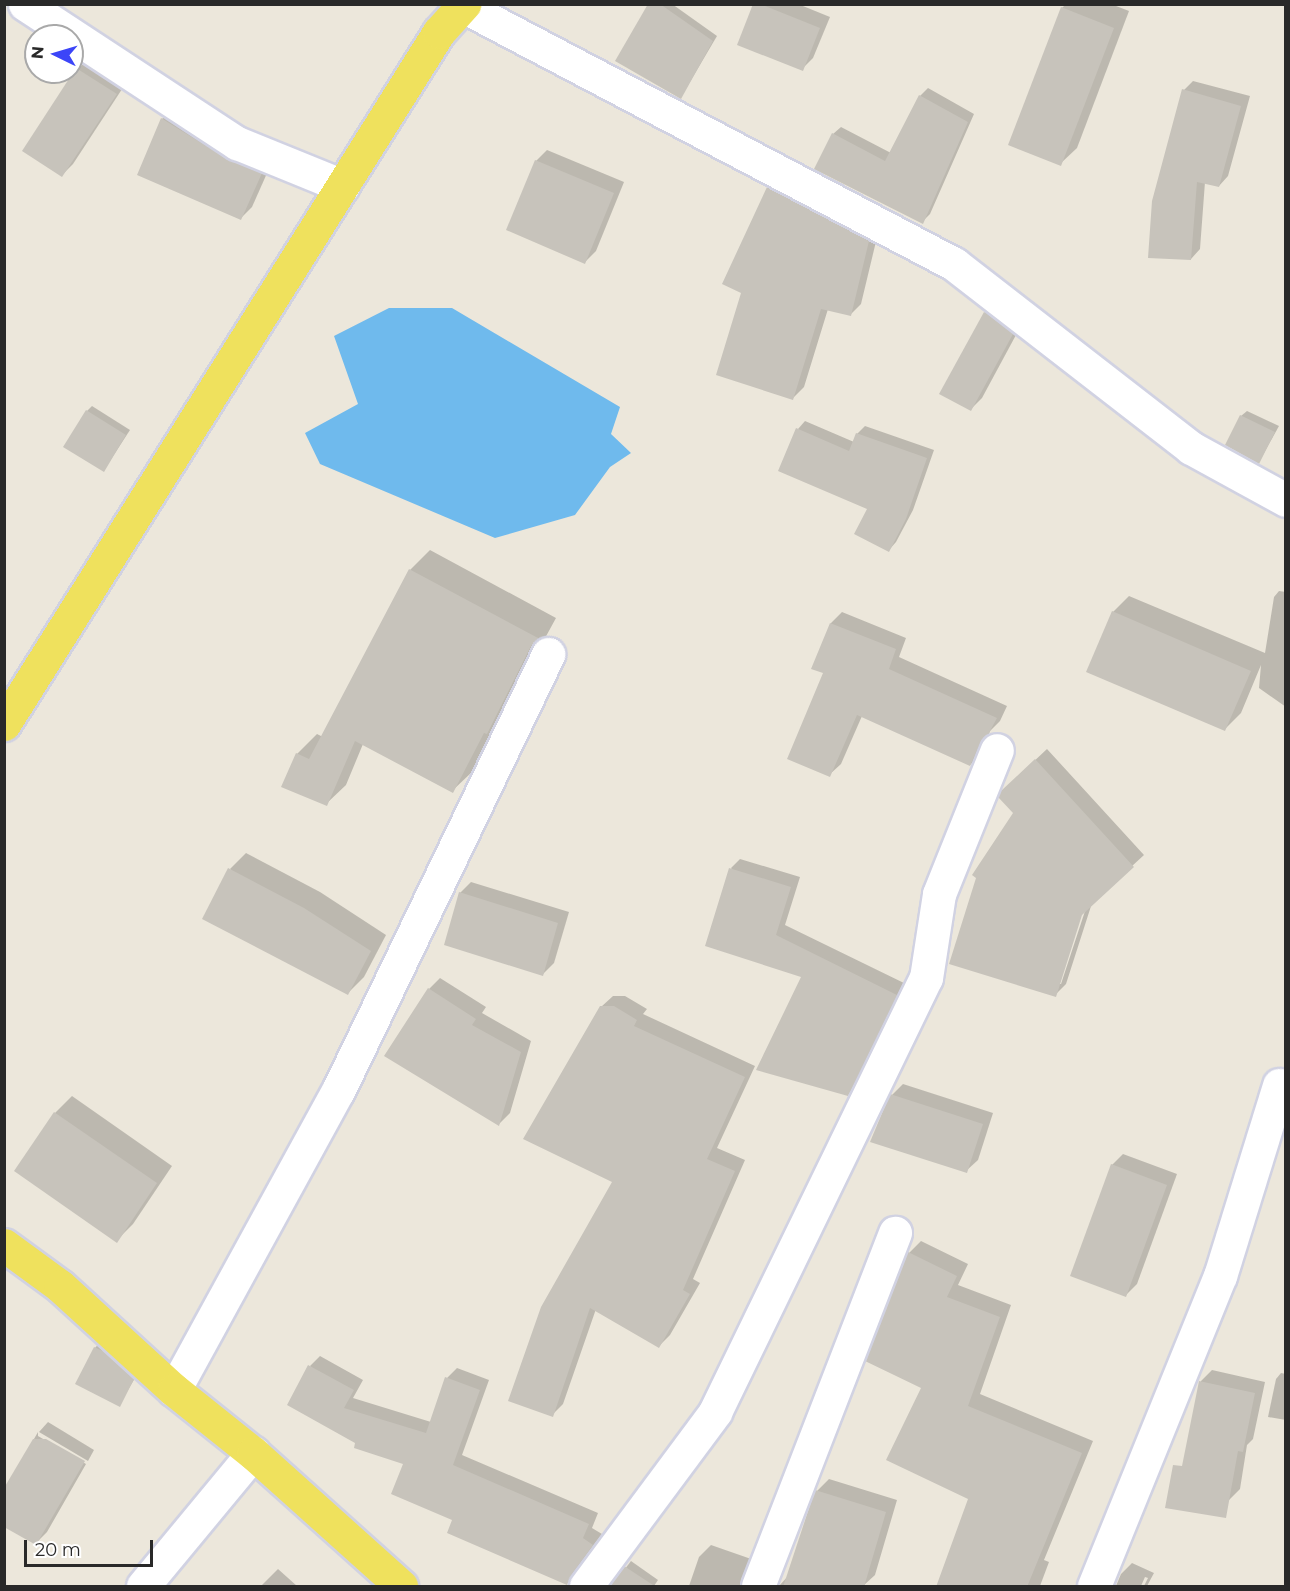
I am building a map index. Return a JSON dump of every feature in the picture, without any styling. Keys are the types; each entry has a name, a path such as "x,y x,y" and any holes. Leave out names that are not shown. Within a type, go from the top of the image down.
{"main road":[{"path":"4,724 439,32 464,5"},
{"path":"4,1245 60,1286 174,1390 253,1453 401,1587"}],"street":[{"path":"25,4 237,143 343,186"},
{"path":"464,5 954,264 1191,448 1286,500"},
{"path":"174,1390 338,1091 548,654"},
{"path":"586,1587 715,1412 926,978 939,894 998,750"},
{"path":"1094,1587 1220,1276 1279,1085"},
{"path":"758,1587 895,1233"},
{"path":"143,1587 253,1453"}],"water":[{"path":"389,308 452,308 620,407 611,434 631,453 610,467 575,515 495,538 320,464 305,433 358,404 334,336"}],"building":[{"path":"648,4 660,4 713,41 681,99 615,61"},
{"path":"753,4 760,4 820,28 803,71 737,45"},
{"path":"1061,7 1114,28 1061,166 1008,145"},
{"path":"84,73 117,94 62,177 22,151 66,84 84,84"},
{"path":"1182,89 1241,106 1219,187 1197,182 1191,260 1148,258 1152,201"},
{"path":"919,95 968,122 923,224 814,169 832,133 885,161"},
{"path":"161,118 227,159 262,173 241,220 137,175"},
{"path":"535,160 614,193 585,264 506,230"},
{"path":"767,187 869,241 851,316 821,309 793,400 716,375 741,293 722,284"},
{"path":"984,312 1013,334 971,411 939,394"},
{"path":"86,410 126,435 104,472 63,447"},
{"path":"1240,415 1275,432 1259,464 1225,445"},
{"path":"796,428 849,451 856,433 927,458 906,519 889,552 854,534 867,509 778,471"},
{"path":"409,569 538,638 531,646 487,734 484,733 453,793 355,741 327,806 281,787 296,753 309,759"},
{"path":"1112,611 1251,671 1225,731 1086,672"},
{"path":"830,623 896,649 889,669 997,718 989,733 980,743 970,766 857,715 830,777 787,759 823,673 811,669"},
{"path":"1035,759 1134,867 1082,915 1056,997 949,964 976,878 972,875 1013,813 998,797 1001,791"},
{"path":"228,868 304,908 371,951 348,995 202,919"},
{"path":"729,868 791,887 776,935 897,995 848,1096 756,1070 801,977 705,946"},
{"path":"459,892 558,923 543,976 444,945"},
{"path":"428,988 476,1019 472,1025 521,1052 499,1126 384,1056"},
{"path":"600,1006 614,1006 637,1020 634,1026 745,1077 707,1159 735,1171 683,1290 690,1294 659,1348 590,1308 553,1417 508,1401 541,1307 612,1182 523,1139"},
{"path":"890,1094 983,1124 967,1173 870,1142"},
{"path":"54,1112 157,1183 117,1243 14,1171"},
{"path":"1111,1164 1167,1185 1126,1297 1070,1276"},
{"path":"908,1252 957,1276 947,1297 1000,1317 968,1406 1082,1453 1027,1587 936,1587 968,1499 886,1460 921,1388 865,1361"},
{"path":"94,1347 105,1352 134,1379 120,1407 75,1384"},
{"path":"308,1365 354,1390 344,1408 426,1433 445,1377 480,1390 453,1465 589,1524 583,1538 593,1545 571,1575 567,1585 447,1533 452,1520 391,1494 403,1464 354,1448 355,1443 287,1405"},
{"path":"1199,1381 1255,1393 1243,1452 1238,1451 1226,1518 1165,1508 1173,1465 1182,1466"},
{"path":"33,1439 46,1439 85,1461 36,1545 4,1527 4,1488"},
{"path":"815,1490 886,1512 864,1587 783,1587"},
{"path":"624,1566 656,1587 609,1587"}]}
